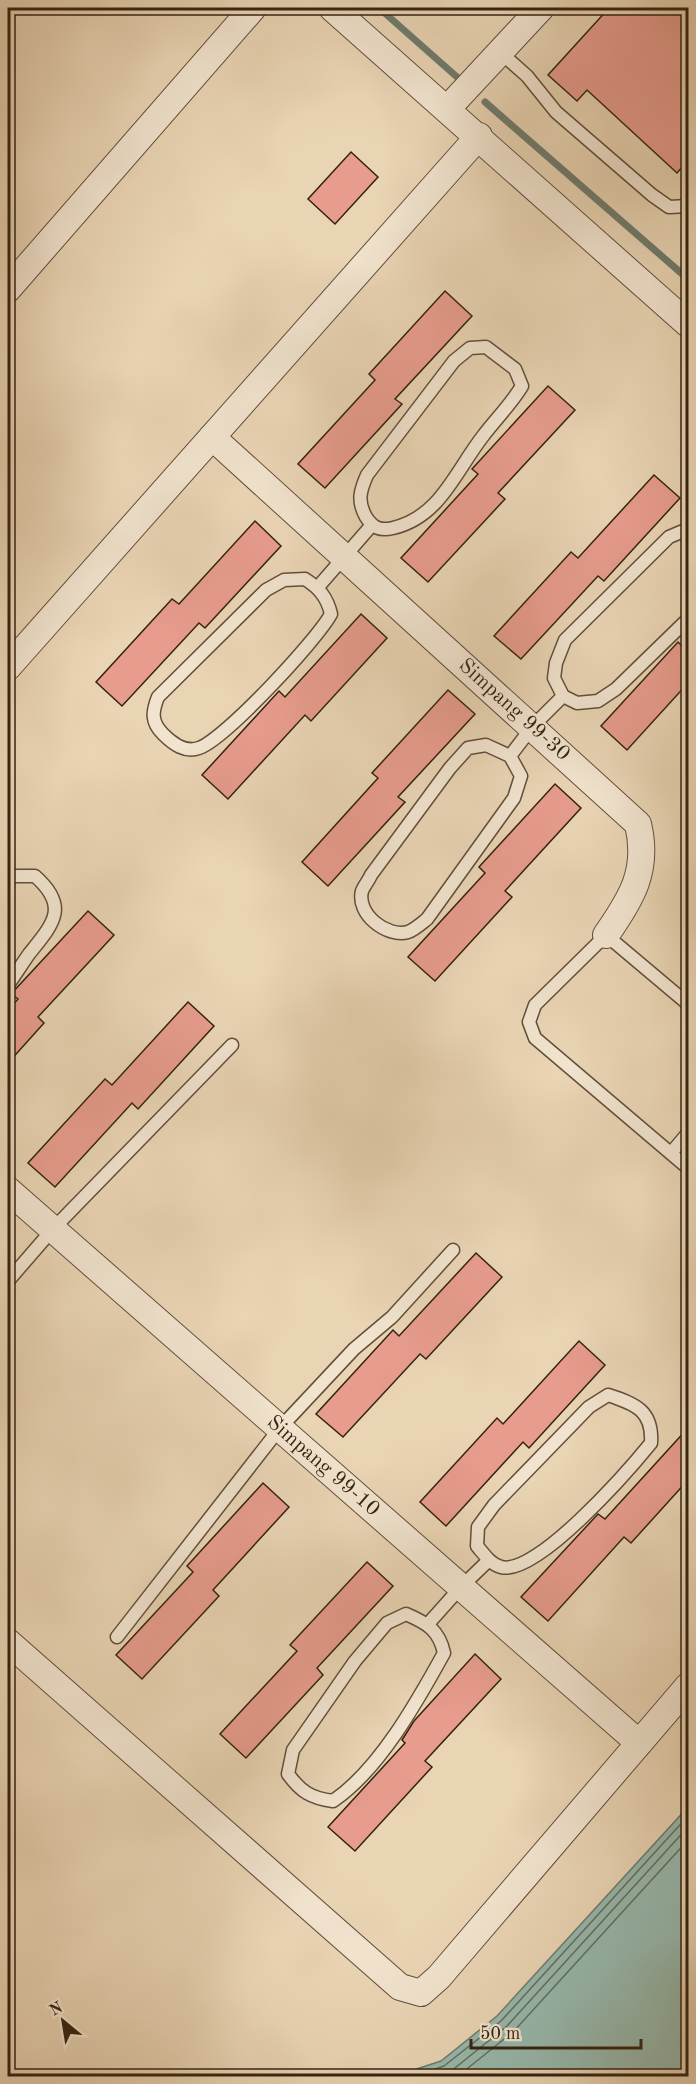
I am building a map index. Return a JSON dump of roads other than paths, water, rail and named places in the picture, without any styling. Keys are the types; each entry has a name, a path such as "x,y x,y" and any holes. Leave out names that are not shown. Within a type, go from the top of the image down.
{"street":[{"path":"8,289 253,8"},
{"path":"332,8 686,317"},
{"path":"448,108 541,8"},
{"path":"8,667 479,136"},
{"name":"Simpang 99-30","path":"212,437 533,726 638,824 643,843 641,871 622,912 606,935"},
{"name":"Simpang 99-10","path":"8,1190 639,1743"},
{"path":"8,1642 400,1987 420,1993 439,1977 688,1686"}],"lane":[{"path":"500,52 526,76 556,112 652,195 669,207 688,206"},
{"path":"486,346 501,356 515,369 522,386 482,436 448,487 434,505 411,524 384,530 371,526 361,509 359,494 367,474 454,361 470,348 486,346"},
{"path":"318,587 371,526"},
{"path":"688,529 669,537 565,640 555,663 554,678 562,696 577,703 598,701 616,689 688,619"},
{"path":"304,579 318,587 328,602 331,614 323,628 266,691 217,737 199,748 183,749 170,742 157,728 152,713 158,697 266,590 284,580 304,579"},
{"path":"510,756 533,726 562,696"},
{"path":"486,745 510,756 521,776 514,798 428,919 408,932 389,931 372,921 363,906 362,892 371,875 450,768 468,748 486,745"},
{"path":"8,880 14,876 35,876 49,889 57,910 52,927 8,985"},
{"path":"606,935 688,1004"},
{"name":"Simpang 99-30","path":"606,935 535,1005 529,1022 535,1038 671,1153"},
{"path":"8,1281 53,1229 232,1045"},
{"path":"688,1132 671,1153 688,1168"},
{"path":"117,1637 280,1428 354,1349 393,1317 453,1250"},
{"path":"608,1395 626,1401 644,1412 652,1428 651,1443 588,1512 542,1553 519,1566 502,1567 489,1560 477,1546 478,1527 494,1505 589,1407 608,1395"},
{"path":"429,1624 460,1587 489,1560"},
{"path":"406,1614 429,1624 441,1639 444,1653 381,1752 350,1789 333,1801 314,1798 299,1790 288,1774 293,1750 355,1662 387,1623 406,1614"}],"water":[{"path":"688,1807 688,2076 395,2076 441,2061 497,2016"}],"waterway":[{"path":"379,8 457,77"},
{"path":"485,102 688,279"}]}
